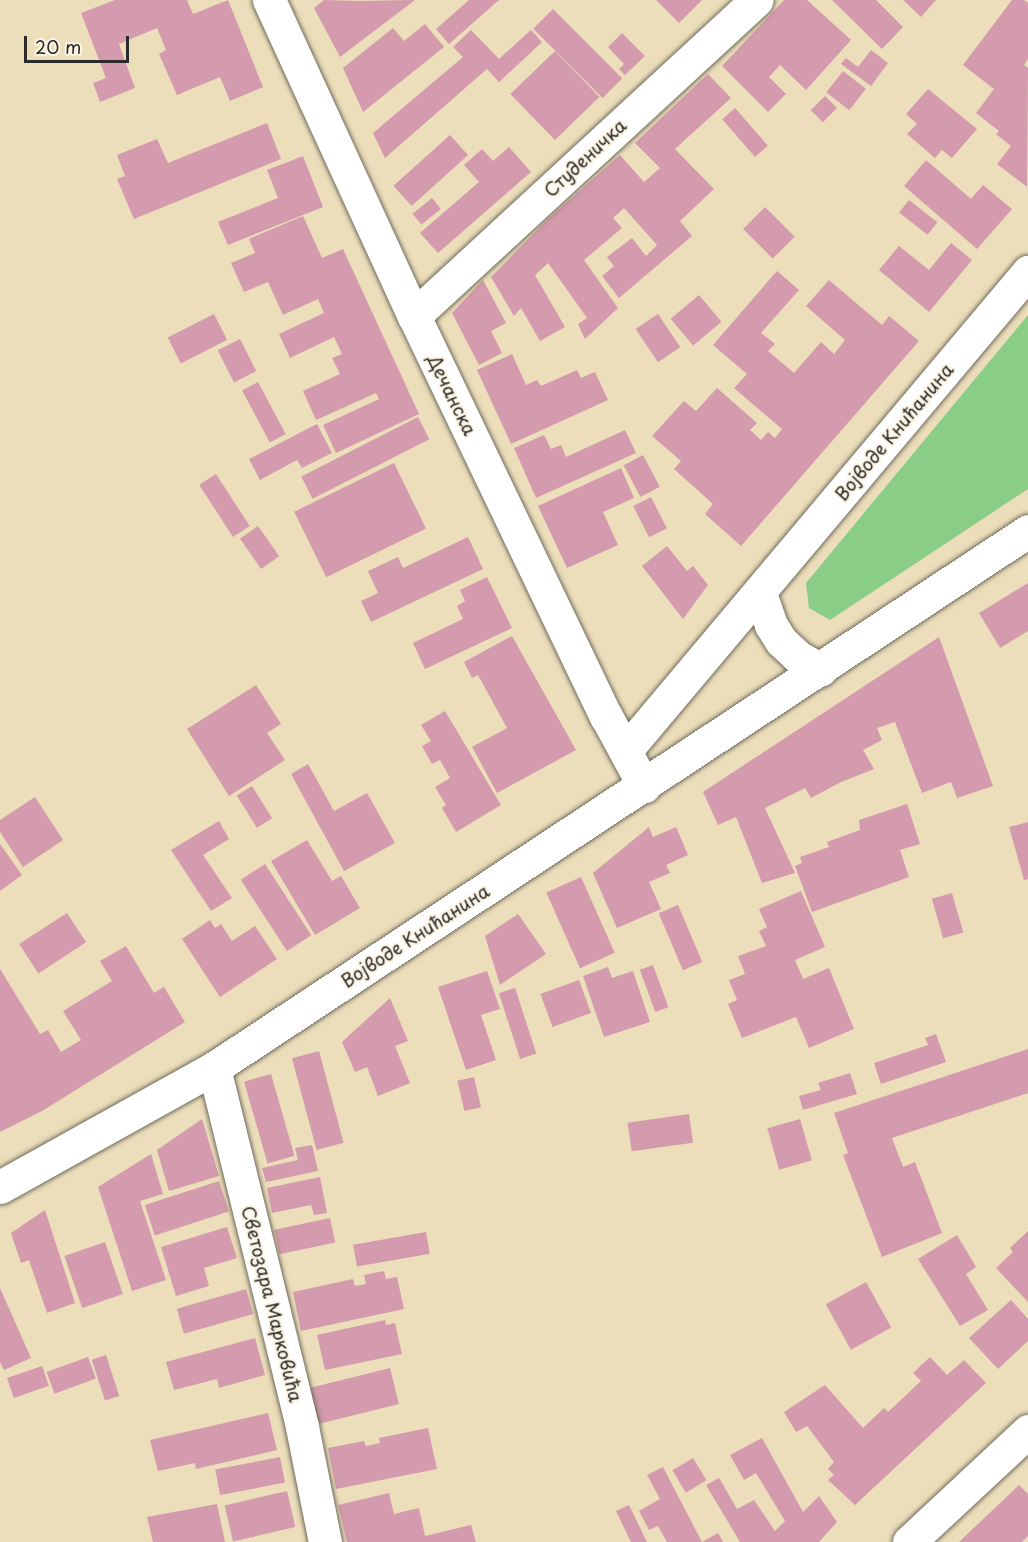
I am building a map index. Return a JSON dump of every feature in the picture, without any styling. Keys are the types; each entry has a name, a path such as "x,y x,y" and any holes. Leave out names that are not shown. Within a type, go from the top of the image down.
{"street":[{"name":"Дечанска","path":"269,0 414,316 606,716 644,786"},
{"name":"Студеничка","path":"414,316 756,0"},
{"name":"Војводе Книћанина","path":"626,750 1028,272"},
{"name":"Војводе Книћанина","path":"0,1187 214,1068 821,670 1028,531"},
{"path":"760,593 771,625 781,641 798,657 821,670"},
{"name":"Светозара Марковића","path":"214,1068 302,1427 325,1542"},
{"path":"909,1542 1028,1431"}],"green space":[{"path":"1028,315 1028,489 830,620 809,608 806,583"}],"building":[{"path":"115,0 187,0 193,14 228,0 263,87 230,101 220,77 177,95 159,54 166,50 157,28 119,44 135,88 100,102 93,83 106,78 81,13"},
{"path":"324,0 415,0 340,57 314,8"},
{"path":"469,0 499,0 449,44 436,29"},
{"path":"656,0 702,0 679,23"},
{"path":"784,0 807,0 851,40 806,90 780,65 769,77 786,94 768,112 722,66"},
{"path":"832,0 876,0 903,27 882,49"},
{"path":"903,0 936,0 921,17"},
{"path":"1012,0 1024,0 1028,3 1028,59 1024,65 1028,68 1027,187 997,164 1011,146 996,134 999,131 976,113 994,89 963,65"},
{"path":"553,9 622,78 602,98 533,29"},
{"path":"425,24 444,47 363,112 343,68 393,28 404,41"},
{"path":"471,30 499,59 531,30 542,42 499,82 487,69 385,158 373,133 463,57 453,47"},
{"path":"622,33 645,56 625,75 619,69 624,64 608,47"},
{"path":"871,50 888,63 871,86 841,64 846,58 858,67"},
{"path":"555,51 599,97 555,140 510,94"},
{"path":"843,71 866,89 849,110 826,92"},
{"path":"708,74 731,98 675,149 714,189 680,221 692,236 619,298 602,276 614,266 607,257 632,238 646,256 657,245 624,208 613,218 622,228 584,260 618,308 585,339 578,324 587,318 548,263 535,275 565,327 540,341 521,308 514,316 491,277 548,219 620,155 644,182 660,168 635,143"},
{"path":"928,89 977,129 952,158 942,150 935,158 907,134 917,124 906,114"},
{"path":"825,96 837,108 823,122 811,110"},
{"path":"735,108 768,146 755,157 722,119"},
{"path":"267,123 281,159 134,219 117,179 125,176 117,155 157,139 168,163"},
{"path":"450,135 468,155 412,206 394,186"},
{"path":"509,147 531,172 438,253 420,233 479,182 464,165 482,149 493,161"},
{"path":"303,156 323,207 228,245 218,222 278,198 267,170"},
{"path":"926,160 971,199 983,185 1012,209 977,249 904,186"},
{"path":"432,198 441,209 421,225 413,214"},
{"path":"909,200 937,222 928,235 899,213"},
{"path":"765,207 795,237 773,259 743,229"},
{"path":"303,216 322,258 343,249 419,414 336,453 323,425 379,399 376,393 316,420 303,391 340,374 332,358 342,354 334,337 290,358 279,334 324,313 318,299 283,315 268,282 244,292 231,263 255,253 249,239"},
{"path":"951,243 972,260 929,312 879,270 899,246 929,270"},
{"path":"777,271 799,290 761,333 775,344 768,351 794,373 821,342 834,354 845,340 806,306 829,280 882,325 889,316 919,341 741,546 705,514 713,504 674,469 681,461 652,436 684,401 696,411 717,388 757,423 750,430 761,440 768,432 775,438 782,429 734,388 747,374 713,345"},
{"path":"483,280 506,323 491,331 502,353 479,365 452,313"},
{"path":"699,295 721,322 693,346 671,319"},
{"path":"214,314 227,340 181,363 168,338"},
{"path":"658,314 680,347 658,362 636,329"},
{"path":"240,339 256,371 234,382 218,350"},
{"path":"512,354 526,385 537,380 541,386 577,370 581,378 595,372 608,400 511,444 477,370"},
{"path":"258,382 286,434 270,443 242,390"},
{"path":"418,417 429,439 313,499 301,476"},
{"path":"317,424 332,453 302,468 297,460 260,480 249,459"},
{"path":"625,430 636,453 536,498 514,448 544,435 551,449 561,445 566,457"},
{"path":"643,455 660,487 640,497 624,465"},
{"path":"394,463 426,529 326,577 294,512"},
{"path":"621,468 634,498 603,512 618,545 567,568 538,506"},
{"path":"216,474 250,526 233,537 199,485"},
{"path":"651,497 667,528 649,537 633,506"},
{"path":"258,526 279,556 261,569 240,539"},
{"path":"468,537 483,569 371,622 361,601 378,593 368,571 398,557 403,568"},
{"path":"667,546 687,571 693,566 708,585 683,619 642,566"},
{"path":"487,577 512,628 425,669 413,643 463,619 457,606 465,601 460,590"},
{"path":"1028,583 1028,631 1000,648 979,613"},
{"path":"512,636 576,750 497,793 472,747 507,728 478,675 472,678 464,662"},
{"path":"939,637 993,786 957,798 951,782 922,793 895,722 877,728 882,740 863,750 874,769 841,782 811,798 805,788 765,808 795,873 762,883 736,817 718,825 703,792"},
{"path":"256,685 281,724 267,733 285,760 229,796 187,729"},
{"path":"445,711 501,805 456,832 442,808 446,805 435,787 450,778 440,760 432,764 422,746 431,741 421,725"},
{"path":"308,764 334,811 367,793 395,843 344,871 291,774"},
{"path":"252,786 272,818 257,828 237,796"},
{"path":"35,797 63,840 23,867 0,832 0,820"},
{"path":"907,804 920,844 900,850 909,877 812,912 795,866 802,863 800,857 829,847 827,842 860,830 859,820"},
{"path":"219,821 229,839 203,855 232,898 211,911 171,850"},
{"path":"1028,822 1028,879 1024,880 1009,827"},
{"path":"649,827 653,837 676,827 688,855 666,865 670,873 649,882 661,909 617,928 593,873"},
{"path":"307,840 332,881 341,876 360,908 315,935 271,861"},
{"path":"0,844 22,875 0,891"},
{"path":"265,864 311,935 287,951 241,880"},
{"path":"581,877 615,953 580,968 546,892"},
{"path":"801,891 825,947 795,960 803,979 829,968 854,1029 809,1048 796,1017 742,1038 728,1004 737,1000 729,980 745,974 738,956 766,946 759,931 767,927 759,909"},
{"path":"952,893 963,932 943,938 932,899"},
{"path":"678,905 702,962 683,970 659,913"},
{"path":"67,913 86,942 38,973 19,944"},
{"path":"518,914 546,954 500,985 485,936"},
{"path":"210,920 215,928 221,924 232,941 255,926 277,959 220,997 182,939"},
{"path":"126,946 154,993 164,987 185,1022 42,1111 0,1132 0,969 40,1034 48,1030 61,1052 81,1040 63,1011 112,981 100,961"},
{"path":"653,965 668,1007 655,1012 640,970"},
{"path":"608,967 612,978 633,971 650,1022 604,1037 583,976"},
{"path":"487,971 500,1009 481,1015 496,1060 466,1070 438,987"},
{"path":"579,980 591,1013 552,1027 540,994"},
{"path":"515,988 536,1054 520,1059 499,993"},
{"path":"390,998 408,1041 395,1046 410,1083 378,1096 367,1067 355,1072 342,1042"},
{"path":"936,1034 946,1062 881,1084 874,1063 928,1045 925,1038"},
{"path":"1028,1049 1028,1093 892,1138 903,1167 915,1162 942,1233 882,1257 843,1155 848,1153 834,1113"},
{"path":"319,1051 344,1143 317,1150 292,1058"},
{"path":"850,1073 857,1094 803,1110 799,1096 821,1090 818,1083"},
{"path":"271,1074 294,1156 268,1163 244,1082"},
{"path":"474,1077 481,1107 464,1111 457,1081"},
{"path":"689,1114 693,1143 632,1151 628,1123"},
{"path":"202,1119 219,1176 169,1191 157,1150"},
{"path":"800,1119 812,1160 779,1170 767,1128"},
{"path":"312,1145 318,1171 266,1182 262,1168 298,1160 295,1148"},
{"path":"151,1154 163,1194 140,1201 166,1280 132,1291 98,1187"},
{"path":"320,1177 327,1213 314,1215 311,1205 272,1213 267,1188"},
{"path":"219,1181 229,1211 155,1236 145,1205"},
{"path":"45,1210 75,1303 47,1313 29,1260 21,1263 11,1233"},
{"path":"330,1218 335,1242 279,1254 274,1230"},
{"path":"227,1227 237,1258 204,1268 209,1286 176,1296 161,1247"},
{"path":"1028,1231 1028,1302 996,1268 1013,1252 1010,1248"},
{"path":"426,1232 430,1254 357,1267 353,1245"},
{"path":"957,1235 976,1267 966,1274 988,1310 960,1326 918,1259"},
{"path":"105,1242 123,1294 82,1308 64,1256"},
{"path":"384,1271 386,1279 397,1277 404,1309 301,1331 293,1292 353,1279 355,1286 366,1284 364,1275"},
{"path":"866,1282 891,1327 851,1350 826,1304"},
{"path":"0,1288 31,1358 4,1370 0,1362"},
{"path":"246,1289 253,1314 184,1334 177,1309"},
{"path":"1011,1300 1028,1319 1028,1341 998,1369 969,1338"},
{"path":"385,1320 386,1325 395,1323 402,1354 325,1370 317,1335"},
{"path":"255,1338 265,1375 219,1388 217,1379 174,1390 166,1362"},
{"path":"106,1355 119,1396 105,1401 92,1360"},
{"path":"88,1357 96,1379 55,1394 47,1372"},
{"path":"930,1357 947,1375 964,1360 986,1383 855,1505 828,1480 834,1475 828,1469 834,1462 807,1426 796,1432 784,1412 825,1385 863,1428 884,1408 888,1412 921,1381 913,1373"},
{"path":"42,1366 49,1386 14,1398 7,1378"},
{"path":"390,1368 399,1404 318,1424 309,1388"},
{"path":"268,1413 277,1450 196,1469 195,1463 158,1471 150,1440"},
{"path":"428,1428 437,1469 336,1489 328,1448 364,1441 366,1446 380,1443 379,1438"},
{"path":"762,1438 803,1512 819,1496 837,1522 819,1542 740,1542 706,1485 719,1478 737,1509 754,1500 775,1531 785,1521 756,1473 744,1480 730,1455"},
{"path":"280,1457 285,1483 220,1495 215,1470"},
{"path":"693,1458 706,1480 686,1493 672,1470"},
{"path":"663,1467 702,1542 667,1542 658,1526 649,1530 639,1511 660,1499 647,1475"},
{"path":"1019,1485 1028,1494 1028,1536 1022,1542 959,1542"},
{"path":"287,1491 295,1527 233,1541 225,1505"},
{"path":"389,1493 394,1514 419,1508 425,1536 471,1525 476,1542 347,1542 338,1505"},
{"path":"217,1504 225,1542 153,1542 147,1517"},
{"path":"629,1505 647,1542 631,1542 616,1511"},
{"path":"718,1533 723,1542 702,1542"}]}
